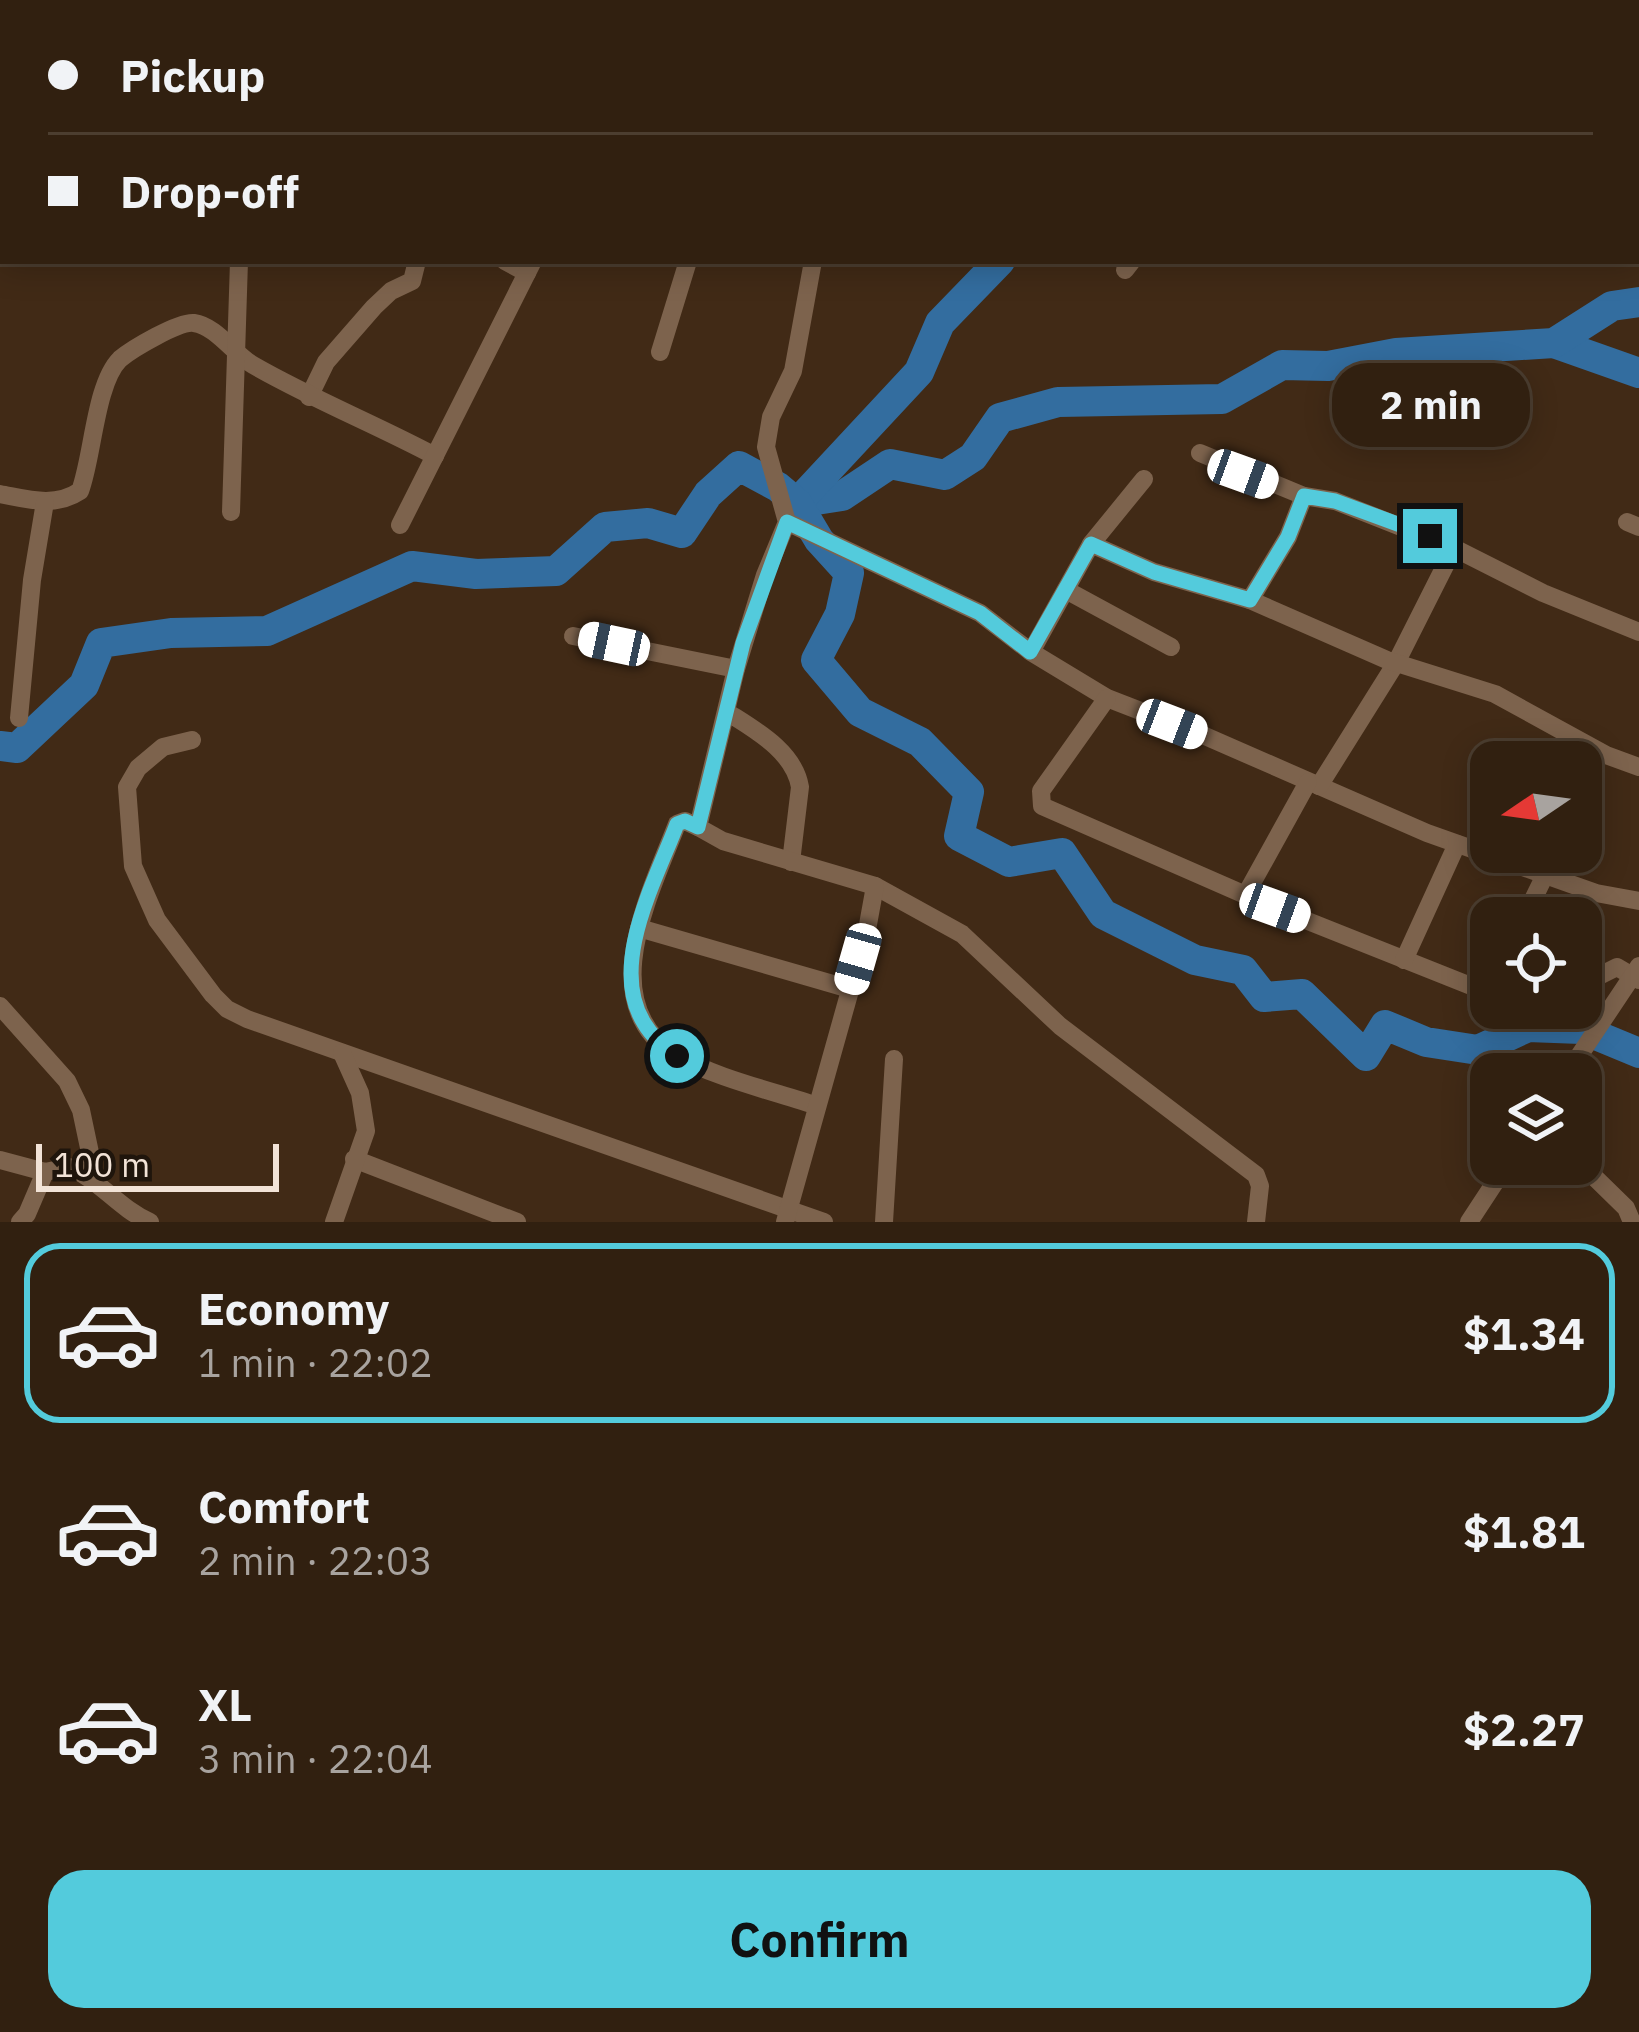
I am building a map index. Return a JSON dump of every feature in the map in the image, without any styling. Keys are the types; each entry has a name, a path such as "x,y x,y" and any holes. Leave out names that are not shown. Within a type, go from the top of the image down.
{"street":[{"path":"232,512 238,264"},
{"path":"309,398 326,362 385,296 412,281 417,264"},
{"path":"660,352 687,264"},
{"path":"698,827 736,669 787,522 766,447 771,417 793,370 812,264"},
{"path":"400,525 530,267"},
{"path":"0,494 45,502 80,491 109,377 120,360 184,323 208,328 239,357 309,398 435,456"},
{"path":"1199,453 1304,496 1335,501 1454,548 1543,593 1639,632"},
{"path":"1030,652 1091,544 1144,479"},
{"path":"1250,600 1288,537 1304,496"},
{"path":"19,718 45,502"},
{"path":"787,522 980,613 1030,652 1107,698 1457,844 1596,893 1639,901"},
{"path":"1091,544 1154,572 1250,600 1396,663 1495,694 1606,755 1639,767"},
{"path":"1246,894 1396,663 1454,548"},
{"path":"1066,590 1172,647"},
{"path":"573,636 736,669"},
{"path":"1107,698 1041,791 1042,806 1118,842 1470,984"},
{"path":"727,712 766,737 797,775 800,788 791,862"},
{"path":"193,740 164,747 138,768 127,787 133,866 143,896 227,1009 787,1216 824,1222"},
{"path":"817,1106 677,1056 653,1037 641,1019 632,961 639,928 677,824 685,821 723,841 860,879 962,934 1060,1026 1256,1175 1260,1186 1256,1222"},
{"path":"1404,960 1457,844"},
{"path":"1534,897 1545,874"},
{"path":"787,1216 874,886"},
{"path":"639,928 850,988"},
{"path":"1582,1053 1637,974 1617,967 1602,974"},
{"path":"0,1006 68,1081 80,1110 96,1181"},
{"path":"334,1222 366,1130 365,1114 342,1053"},
{"path":"884,1222 894,1059"},
{"path":"355,1159 517,1222"},
{"path":"0,1160 45,1172 69,1166 150,1222"},
{"path":"20,1222 45,1172"},
{"path":"1469,1222 1494,1185"},
{"path":"1602,1185 1626,1208 1632,1222"}],"waterway":[{"path":"797,503 919,372 940,323 997,264"},
{"path":"797,503 842,496 890,464 945,475 973,457 1000,418 1058,402 1222,399 1282,365 1328,366 1396,353 1554,343 1612,306 1639,302"},
{"path":"1554,343 1639,373"},
{"path":"0,746 17,748 84,685 101,643 171,633 267,631 412,566 476,574 556,571 605,527 648,523 682,533 708,494 739,466 797,503 819,540 849,573 840,614 816,660 860,712 920,742 969,792 959,836 1009,862 1062,853 1103,914 1195,960 1243,970 1264,997 1302,994 1366,1056 1385,1025 1426,1042 1478,1050 1528,1027 1581,1029 1639,1053"}],"route":[{"path":"677,1056 653,1037 641,1019 632,961 639,928 677,824 685,821 698,827 743,643 787,522 980,613 1030,652 1091,544 1154,572 1250,600 1288,537 1304,496 1335,501 1430,536"}]}
